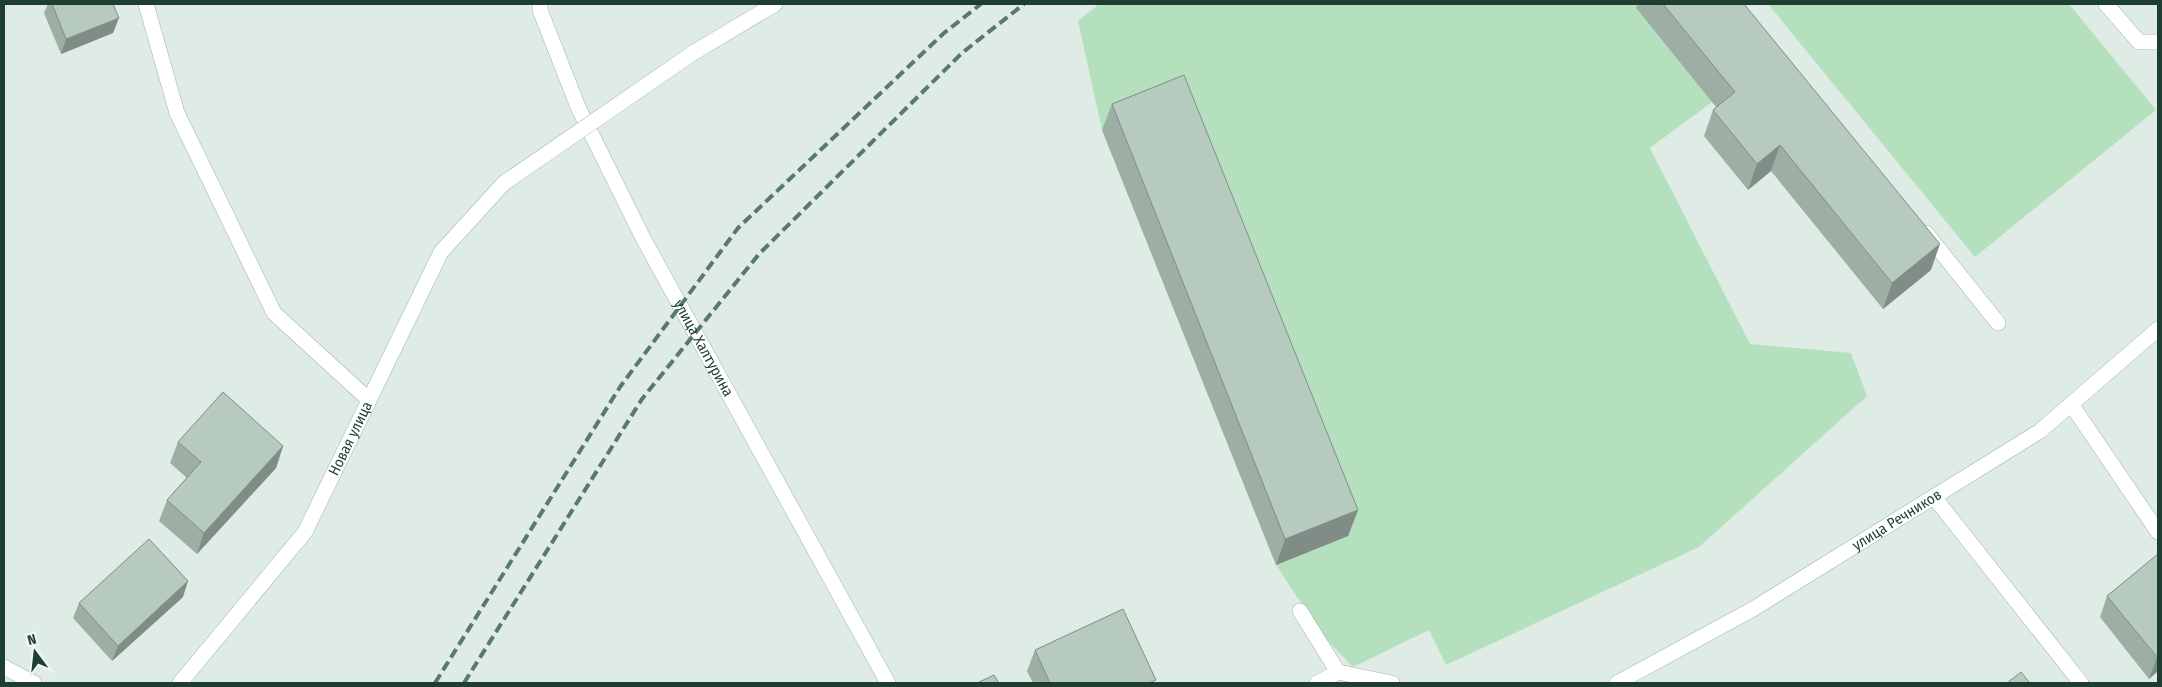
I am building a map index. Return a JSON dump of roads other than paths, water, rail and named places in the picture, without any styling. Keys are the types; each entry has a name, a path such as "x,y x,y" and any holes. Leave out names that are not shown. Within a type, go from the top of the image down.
{"street":[{"path":"146,4 177,113 274,313 369,400"},
{"name":"улица Халтурина","path":"540,4 540,10 564,76 644,240 888,683"},
{"name":"Новая улица","path":"180,683 305,532 441,252 504,183 693,53 775,4"},
{"path":"2106,4 2139,42 2158,42"},
{"path":"1917,222 1998,323"},
{"name":"улица Речников","path":"1617,683 1753,609 2040,431 2158,330"},
{"path":"2072,404 2158,532"},
{"path":"1934,497 2081,683"},
{"path":"1300,611 1338,672"},
{"path":"4,667 34,683"},
{"path":"1316,683 1338,672 1392,683"}],"railway":[{"path":"435,683 620,387 738,228 944,33 981,4"},
{"path":"464,683 642,399 759,254 962,53 1024,4"}]}
